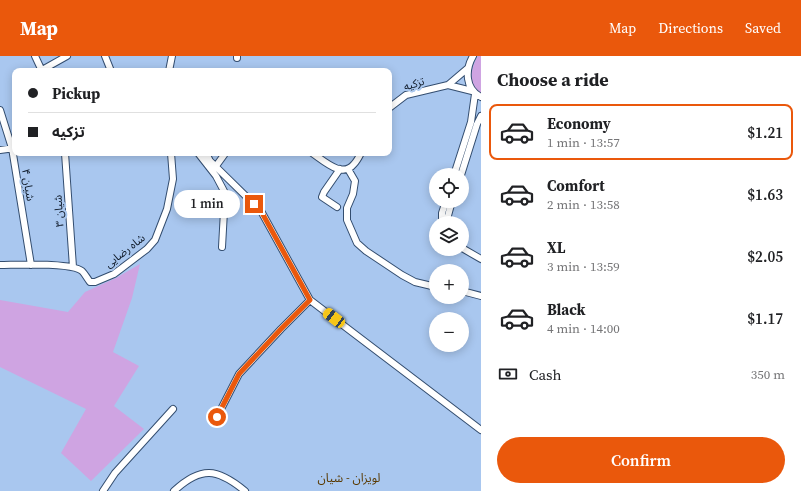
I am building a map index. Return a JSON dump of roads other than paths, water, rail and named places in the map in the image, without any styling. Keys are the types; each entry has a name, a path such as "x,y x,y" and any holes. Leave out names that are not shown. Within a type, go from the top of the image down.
{"street":[{"path":"35,56 41,68"},
{"path":"46,68 67,56"},
{"path":"106,56 110,68"},
{"path":"170,68 172,56"},
{"path":"463,168 474,123 476,94 469,82 468,68 472,58"},
{"name":"تزکیه","path":"392,106 406,95 448,85 468,68"},
{"name":"تزکیه","path":"448,85 476,94"},
{"name":"شیان ۴","path":"0,110 12,145"},
{"path":"457,168 474,123 481,116"},
{"path":"0,150 12,148"},
{"name":"شیان ۴","path":"14,156 31,265"},
{"name":"شیان ۳","path":"64,156 73,267"},
{"name":"شاه رضایی","path":"73,267 82,271 90,282 95,282 114,274 147,249 155,240 168,209 173,179 171,156"},
{"path":"200,156 216,176 225,193 222,247"},
{"path":"208,156 210,161 261,211 310,300 481,430"},
{"path":"216,166 224,156"},
{"path":"316,156 334,168 340,169 348,169 353,165 359,156"},
{"path":"337,207 322,197 340,169"},
{"path":"348,169 355,181 353,194 347,208 347,220 357,243 366,251 402,275 415,282 429,285"},
{"path":"469,252 481,259"},
{"path":"0,265 73,267"},
{"path":"469,293 481,296"},
{"path":"217,417 239,374 310,300"},
{"path":"103,491 115,473 172,409"},
{"path":"174,491 200,473 212,472 227,477 245,491"}],"district":[{"name":"لویزان - شیان","path":"349,478"}]}
